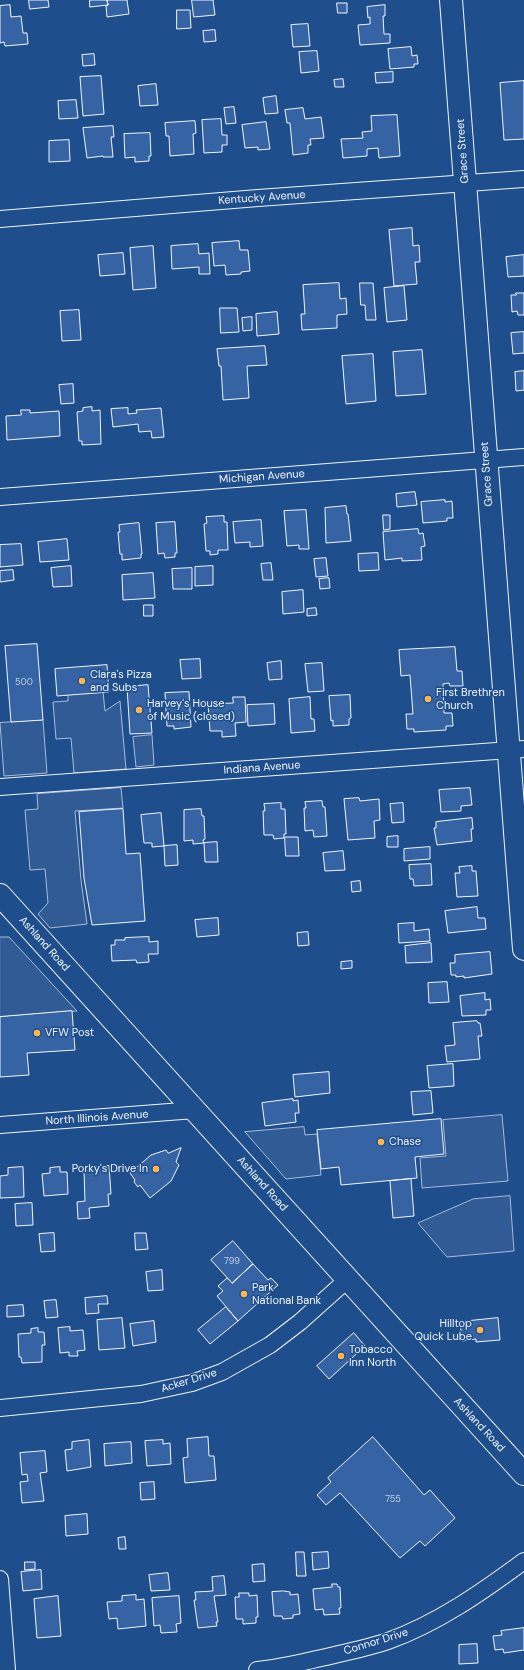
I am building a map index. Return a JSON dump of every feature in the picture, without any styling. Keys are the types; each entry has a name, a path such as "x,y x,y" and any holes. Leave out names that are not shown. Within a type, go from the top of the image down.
{"street":[{"name":"Grace Street","path":"451,0 486,460 516,749 524,949"},
{"name":"Kentucky Avenue","path":"0,219 258,198 524,179"},
{"name":"Michigan Avenue","path":"0,496 524,457"},
{"name":"Indiana Avenue","path":"0,787 516,749"},
{"name":"Ashland Road","path":"0,895 524,1474"},
{"name":"North Illinois Avenue","path":"0,1125 195,1110"},
{"name":"Acker Drive","path":"0,1408 141,1394 192,1383 222,1372 270,1346 300,1322 348,1279"},
{"name":"Connor Drive","path":"257,1670 295,1664 367,1647 406,1634 457,1607 495,1583 524,1561"},
{"path":"0,1579 7,1670"}],"shaded area":[{"path":"103,692 105,711 120,701 126,769 74,773 71,738 56,739 53,702 68,701 68,695"},
{"path":"43,720 47,773 4,776 0,723"},
{"path":"152,735 154,765 136,767 133,737"},
{"path":"121,788 123,808 75,811 81,880 87,924 50,928 38,914 48,903 45,869 30,870 25,810 38,809 37,794"},
{"path":"0,937 9,937 77,1011 0,1017"},
{"path":"502,1115 508,1181 422,1188 420,1158 446,1156 443,1120"},
{"path":"304,1127 305,1135 317,1134 321,1175 286,1179 245,1132"},
{"path":"510,1196 514,1251 447,1257 418,1223 473,1199"}],"building":[{"path":"29,0 48,0 49,7 30,9"},
{"path":"90,0 107,0 108,5 90,7"},
{"path":"107,0 127,0 129,14 107,17"},
{"path":"192,0 213,0 215,15 194,17"},
{"path":"337,3 347,3 347,13 338,13"},
{"path":"10,5 11,17 21,16 23,33 27,33 28,44 5,46 4,42 0,43 0,6"},
{"path":"385,5 385,16 383,16 384,34 390,34 390,43 360,45 358,25 370,24 370,17 368,18 367,7"},
{"path":"177,10 190,10 191,28 177,29"},
{"path":"308,24 310,46 293,47 291,25"},
{"path":"215,30 216,41 204,42 203,31"},
{"path":"411,47 412,56 417,55 418,64 414,64 414,67 390,69 388,49"},
{"path":"317,51 319,71 301,73 299,52"},
{"path":"94,54 95,65 83,66 82,55"},
{"path":"393,72 393,82 376,83 375,73"},
{"path":"101,76 104,114 83,116 80,77"},
{"path":"343,79 344,87 335,87 334,80"},
{"path":"524,81 524,139 504,140 500,83"},
{"path":"156,84 158,105 140,106 138,86"},
{"path":"276,96 278,113 265,114 263,98"},
{"path":"76,100 78,118 59,119 58,101"},
{"path":"234,107 236,123 226,124 224,108"},
{"path":"303,108 305,119 321,117 324,138 310,139 311,145 308,145 308,153 293,155 290,123 287,123 285,110"},
{"path":"397,115 400,156 379,158 378,148 367,149 367,156 343,158 341,139 363,138 362,132 372,131 371,116"},
{"path":"221,119 222,135 227,135 227,145 222,145 222,152 204,153 202,120"},
{"path":"195,121 196,133 193,134 194,154 170,156 169,136 166,136 165,123"},
{"path":"266,122 270,149 258,150 258,147 245,148 242,125"},
{"path":"113,126 114,137 111,137 113,157 103,156 87,158 83,128"},
{"path":"150,133 151,156 149,156 149,161 135,162 135,157 125,158 124,134"},
{"path":"69,140 70,161 49,162 49,141"},
{"path":"412,228 413,246 419,245 420,262 415,262 417,284 394,286 389,230"},
{"path":"239,241 240,250 248,250 250,271 241,272 241,274 226,275 225,265 214,266 212,243"},
{"path":"198,244 199,254 209,253 210,274 199,274 199,267 172,269 171,246"},
{"path":"153,246 156,288 133,290 130,248"},
{"path":"123,253 125,274 100,276 98,255"},
{"path":"524,255 524,276 508,277 506,257"},
{"path":"339,283 340,299 346,298 347,314 337,315 337,328 302,330 301,314 305,314 303,285"},
{"path":"360,283 373,283 376,320 366,320 365,305 361,305"},
{"path":"404,286 407,320 387,322 384,288"},
{"path":"516,293 524,293 524,315 518,315 517,311 512,312 511,295 516,295"},
{"path":"220,308 237,308 239,332 221,333"},
{"path":"79,310 81,340 62,341 60,311"},
{"path":"277,312 279,334 257,336 256,314"},
{"path":"252,317 252,330 243,331 242,318"},
{"path":"524,332 524,353 513,354 511,333"},
{"path":"265,346 267,365 247,366 249,398 223,400 221,366 219,366 217,349"},
{"path":"422,350 426,394 396,396 393,352"},
{"path":"373,354 376,401 346,404 342,356"},
{"path":"524,371 524,390 516,391 515,372"},
{"path":"73,384 74,403 61,404 59,385"},
{"path":"92,407 92,411 100,410 101,444 82,445 82,441 79,441 77,412 83,411 83,408"},
{"path":"128,408 128,414 137,413 136,410 161,408 164,437 152,438 151,431 139,432 138,424 113,427 111,409"},
{"path":"21,410 30,410 30,413 59,411 60,436 7,440 6,416 21,415"},
{"path":"415,492 417,505 397,507 396,494"},
{"path":"445,500 445,502 452,501 453,518 447,518 447,521 423,523 421,502"},
{"path":"346,506 351,541 326,543 325,508"},
{"path":"306,510 309,549 299,549 299,545 287,546 284,511"},
{"path":"383,515 390,515 390,529 384,530"},
{"path":"224,516 224,522 227,522 228,550 218,550 218,554 210,555 210,551 206,551 204,524 207,523 206,517"},
{"path":"261,520 263,546 250,547 250,542 235,543 233,522"},
{"path":"175,522 177,553 175,553 175,557 165,558 164,553 158,554 156,523"},
{"path":"139,523 142,554 141,558 122,560 118,532 120,532 119,525"},
{"path":"418,529 419,534 423,533 425,546 421,547 422,560 402,561 402,558 385,560 383,532"},
{"path":"67,539 69,560 40,562 38,542"},
{"path":"21,544 23,565 0,567 0,545"},
{"path":"378,553 379,570 359,571 358,554"},
{"path":"326,558 328,576 316,577 314,559"},
{"path":"271,563 273,580 263,580 261,564"},
{"path":"71,566 72,586 53,587 51,568"},
{"path":"213,566 213,585 195,586 195,567"},
{"path":"192,568 192,589 173,589 172,569"},
{"path":"13,570 14,580 0,582 0,571"},
{"path":"153,573 155,598 123,600 122,575"},
{"path":"329,578 330,588 320,589 319,579"},
{"path":"303,590 304,612 283,614 282,592"},
{"path":"144,605 153,605 153,616 144,616"},
{"path":"316,608 317,615 307,616 307,609"},
{"path":"37,644 43,720 11,722 5,646"},
{"name":"First Brethren Church","path":"455,647 457,671 462,671 463,686 450,686 449,683 443,684 444,713 452,713 453,726 446,726 446,730 414,732 414,729 407,729 406,714 413,714 410,675 401,676 399,650"},
{"path":"200,659 201,678 182,679 180,660"},
{"path":"281,661 282,679 269,680 267,663"},
{"path":"322,663 324,691 308,692 305,664"},
{"name":"Clara's Pizza and Subs","path":"107,665 109,692 57,696 55,669"},
{"name":"Harvey's House of Music (closed)","path":"148,685 152,733 130,734 127,687"},
{"path":"189,692 191,727 174,729 174,726 167,726 165,693"},
{"path":"350,695 351,718 349,719 349,725 333,726 333,720 331,721 329,696"},
{"path":"233,697 245,697 246,722 235,723 236,736 222,737 222,731 210,731 208,704 233,703"},
{"path":"310,697 311,719 314,719 315,731 291,733 289,699"},
{"path":"274,704 275,724 248,726 247,705"},
{"path":"470,788 472,805 461,806 461,811 441,812 439,790"},
{"path":"359,798 360,801 379,799 380,820 374,821 375,838 348,840 344,799"},
{"path":"322,801 323,807 325,807 327,836 314,837 313,830 305,831 305,802"},
{"path":"281,803 281,809 285,809 286,834 284,834 284,838 274,839 273,835 264,835 264,804"},
{"path":"403,803 404,822 392,823 390,804"},
{"path":"123,809 126,854 140,853 145,921 92,925 84,878 79,812"},
{"path":"201,809 202,816 204,816 204,843 193,844 193,840 184,841 184,810"},
{"path":"161,813 164,846 152,847 152,843 144,843 141,815"},
{"path":"472,818 472,841 437,845 434,828 436,828 436,822"},
{"path":"398,836 398,847 387,847 387,837"},
{"path":"285,837 298,837 299,856 286,856"},
{"path":"217,842 218,862 205,862 204,843"},
{"path":"177,845 178,865 165,866 164,846"},
{"path":"430,847 430,859 404,861 404,849"},
{"path":"343,851 345,870 325,871 323,853"},
{"path":"431,864 432,885 414,886 413,879 410,879 409,865"},
{"path":"472,866 472,871 476,871 478,896 457,897 455,873 460,873 459,867"},
{"path":"360,881 361,891 352,892 351,882"},
{"path":"477,907 478,918 485,918 486,929 448,933 445,911"},
{"path":"218,918 219,935 197,937 195,920"},
{"path":"414,923 414,931 429,929 430,941 399,943 398,924"},
{"path":"308,932 309,945 298,946 297,933"},
{"path":"149,937 149,942 158,941 158,954 148,954 149,962 137,963 136,960 112,961 111,945 115,945 115,940"},
{"path":"431,943 432,962 406,963 405,946"},
{"path":"490,952 492,974 464,978 464,976 456,977 456,975 451,975 450,963 455,963 455,955"},
{"path":"352,961 352,968 341,969 341,962"},
{"path":"447,982 449,1002 429,1003 428,983"},
{"path":"485,993 485,1000 490,999 491,1010 486,1010 486,1015 462,1016 460,996"},
{"name":"VFW Post","path":"72,1011 75,1050 27,1053 29,1075 0,1077 0,1017"},
{"path":"477,1021 480,1023 482,1036 478,1036 480,1059 447,1062 445,1046 455,1045 453,1023"},
{"path":"453,1064 454,1086 429,1088 427,1066"},
{"path":"329,1072 330,1093 295,1097 293,1075"},
{"path":"431,1091 433,1113 413,1115 411,1092"},
{"path":"293,1099 293,1101 298,1100 299,1113 295,1113 296,1122 265,1126 262,1103"},
{"name":"Chase","path":"441,1119 444,1154 415,1157 417,1178 341,1185 339,1167 321,1169 317,1130"},
{"name":"Porky's Drive In","path":"181,1148 176,1162 179,1165 171,1181 150,1198 140,1185 138,1187 134,1182 135,1180 130,1173 151,1155 166,1150 168,1153"},
{"path":"109,1166 111,1194 108,1194 109,1206 89,1208 90,1218 78,1219 77,1202 85,1201 84,1171 95,1170 95,1167"},
{"path":"23,1167 24,1197 0,1198 0,1176 8,1175 8,1168"},
{"path":"60,1167 60,1172 67,1172 68,1194 44,1196 42,1174 50,1173 50,1168"},
{"path":"411,1179 414,1216 393,1218 390,1181"},
{"path":"32,1203 33,1225 16,1226 15,1204"},
{"path":"54,1233 55,1251 41,1252 39,1234"},
{"path":"135,1233 146,1233 148,1249 136,1250"},
{"path":"233,1241 253,1264 232,1283 211,1260"},
{"name":"Park National Bank","path":"253,1264 268,1280 271,1278 278,1285 238,1321 217,1296 223,1291 218,1286 227,1278 232,1283"},
{"path":"162,1270 163,1290 148,1291 146,1272"},
{"path":"107,1296 108,1304 98,1304 99,1313 86,1314 85,1298"},
{"path":"56,1300 58,1317 46,1318 44,1301"},
{"path":"23,1305 24,1316 7,1317 7,1306"},
{"path":"226,1307 238,1321 210,1344 198,1330"},
{"path":"122,1318 125,1348 99,1350 97,1320"},
{"name":"Hilltop Quick Lube","path":"498,1318 500,1340 476,1342 476,1339 462,1341 460,1322"},
{"path":"154,1321 156,1342 133,1346 130,1324"},
{"path":"70,1327 70,1331 83,1330 85,1350 77,1351 78,1356 69,1356 69,1352 60,1353 58,1328"},
{"path":"38,1328 38,1332 44,1332 45,1345 42,1345 42,1362 22,1363 21,1357 19,1357 18,1334 31,1333 31,1329"},
{"name":"Tobacco Inn North","path":"354,1333 365,1346 329,1379 317,1366"},
{"path":"208,1437 209,1456 214,1456 216,1480 185,1483 183,1458 188,1457 187,1439"},
{"path":"373,1437 424,1495 430,1490 455,1518 425,1546 420,1541 400,1558 340,1493 326,1505 317,1495 331,1482 328,1478"},
{"path":"89,1440 91,1467 67,1471 65,1450 72,1449 72,1442"},
{"path":"163,1440 163,1444 170,1443 171,1464 147,1466 145,1441"},
{"path":"131,1442 132,1463 105,1466 104,1444"},
{"path":"45,1451 47,1472 40,1473 44,1501 22,1503 20,1482 28,1481 27,1474 22,1475 20,1453"},
{"path":"154,1482 155,1499 141,1500 140,1483"},
{"path":"87,1514 88,1534 66,1536 65,1516"},
{"path":"125,1537 126,1549 119,1549 118,1538"},
{"path":"296,1552 304,1552 306,1576 297,1576"},
{"path":"328,1552 329,1568 313,1570 312,1553"},
{"path":"25,1562 35,1562 35,1569 25,1570"},
{"path":"264,1564 265,1581 253,1582 252,1565"},
{"path":"41,1570 42,1589 23,1591 21,1572"},
{"path":"168,1573 170,1590 151,1591 149,1575"},
{"path":"224,1576 226,1595 214,1596 218,1622 216,1622 217,1626 198,1628 194,1600 196,1600 195,1592 213,1591 212,1577"},
{"path":"332,1584 337,1584 338,1587 340,1587 340,1614 324,1615 323,1609 315,1610 313,1589 332,1587"},
{"path":"272,1592 290,1592 290,1595 298,1594 300,1614 293,1615 293,1618 283,1619 282,1616 274,1616"},
{"path":"239,1593 249,1593 249,1596 257,1595 258,1617 256,1617 256,1623 243,1624 243,1619 236,1619 235,1597 239,1597"},
{"path":"136,1595 136,1600 144,1599 146,1626 118,1629 117,1618 109,1619 107,1602 122,1601 122,1596"},
{"path":"58,1596 61,1636 37,1638 34,1599"},
{"path":"179,1596 181,1623 176,1624 177,1632 161,1633 160,1625 154,1626 152,1598"},
{"path":"524,1628 524,1650 504,1653 503,1649 495,1650 493,1636 502,1635 501,1631"},
{"path":"477,1644 478,1663 459,1664 459,1645"}],"place":[{"name":"Clara's Pizza and Subs","path":"82,681"},
{"name":"First Brethren Church","path":"428,699"},
{"name":"Harvey's House of Music (closed)","path":"139,710"},
{"name":"VFW Post","path":"37,1033"},
{"name":"Chase","path":"381,1142"},
{"name":"Porky's Drive In","path":"156,1169"},
{"name":"Park National Bank","path":"244,1294"},
{"name":"Hilltop Quick Lube","path":"480,1330"},
{"name":"Tobacco Inn North","path":"341,1356"}]}
